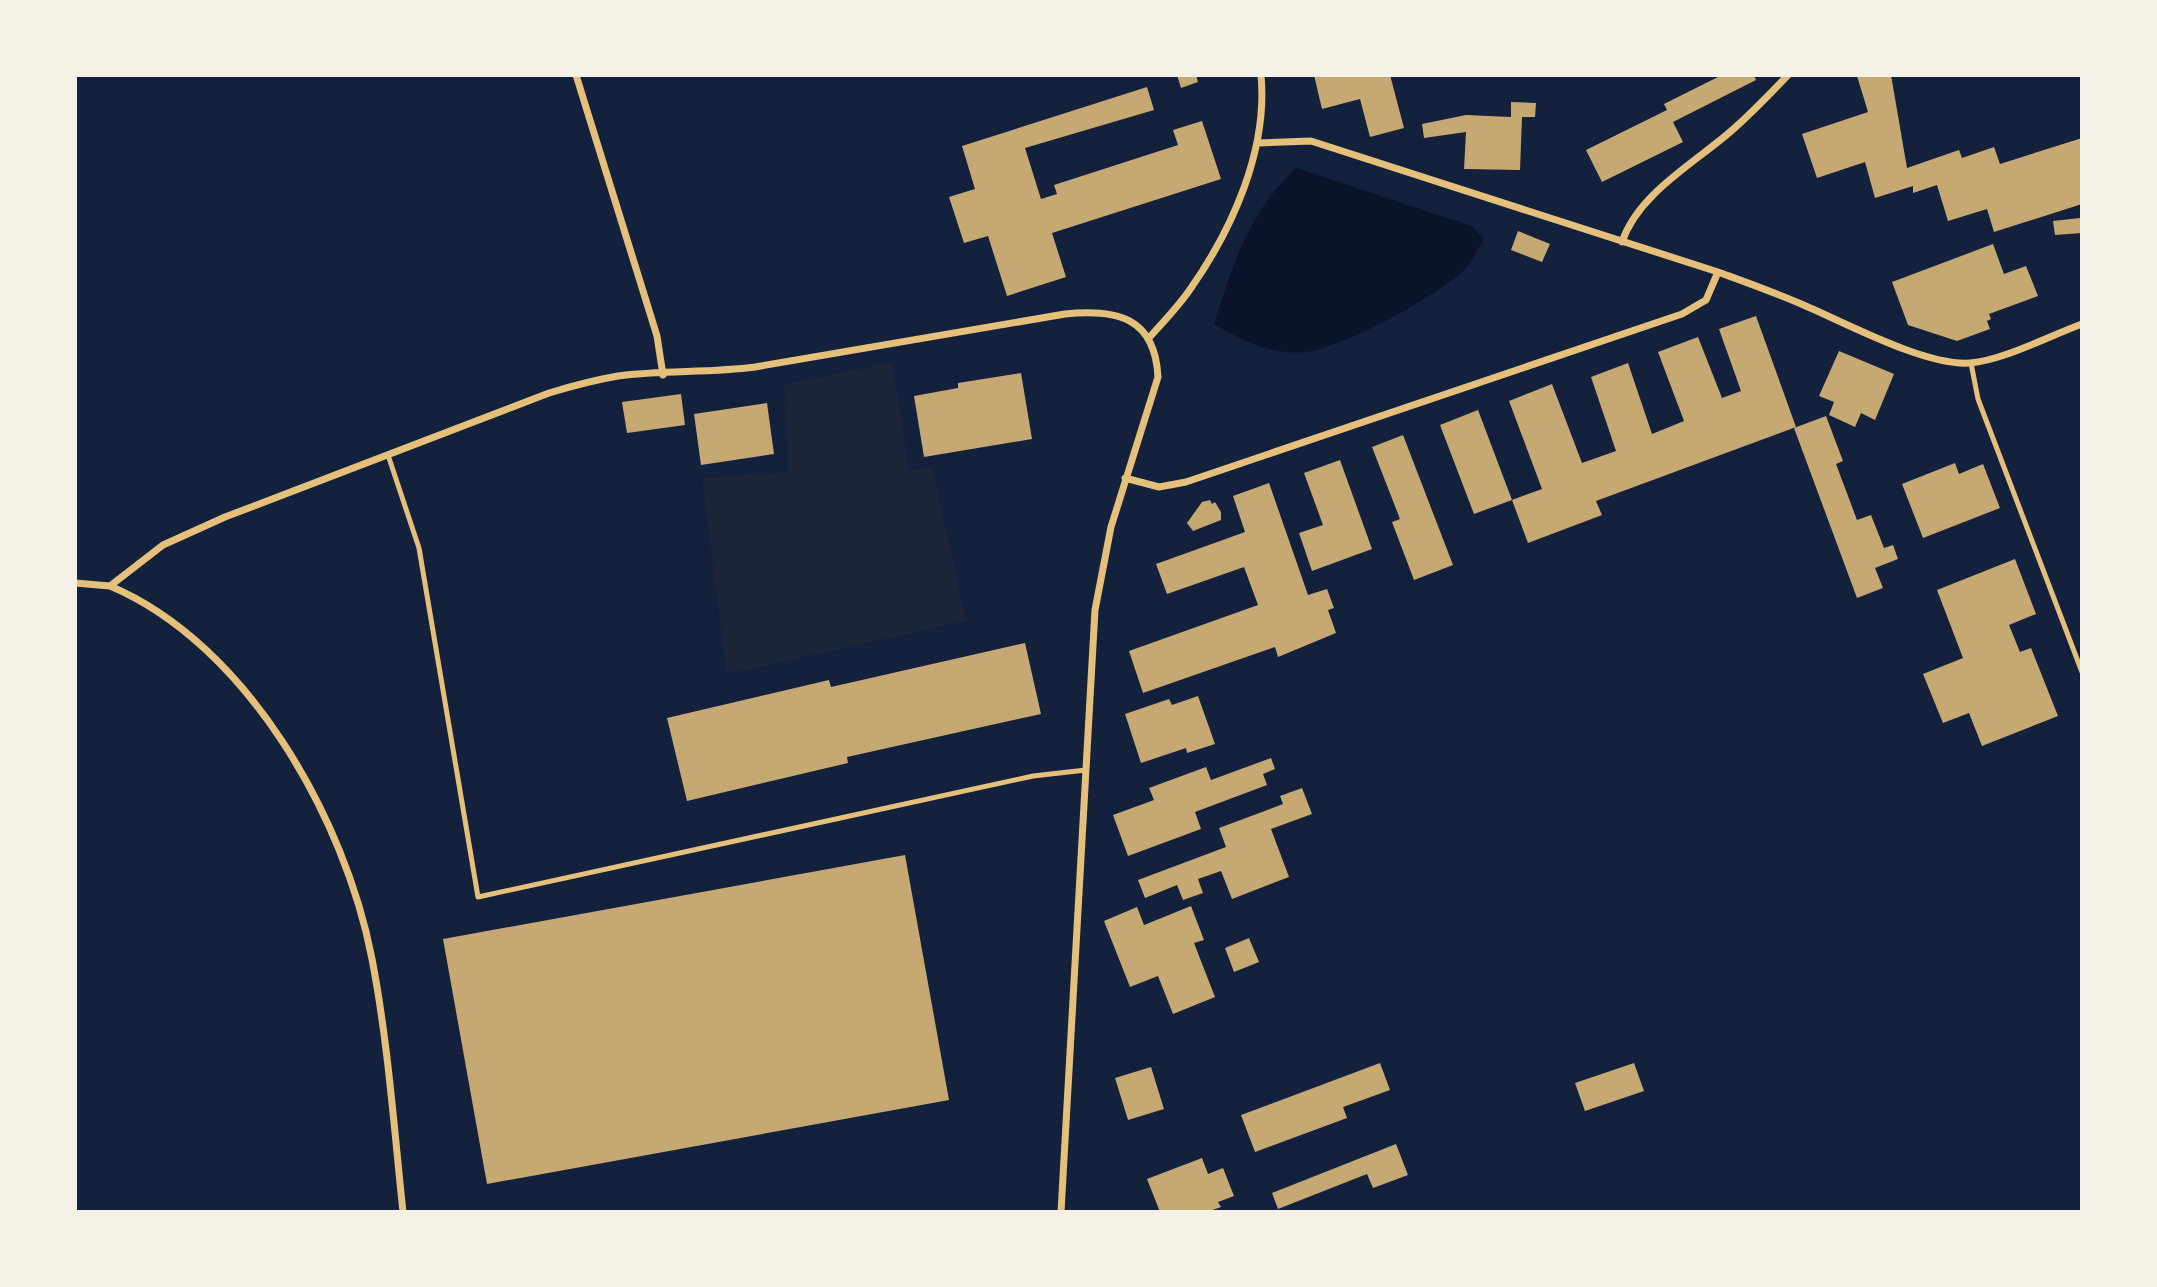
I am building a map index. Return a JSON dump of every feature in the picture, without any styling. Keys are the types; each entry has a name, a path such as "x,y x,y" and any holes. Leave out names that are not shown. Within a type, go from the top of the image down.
{"street":[{"path":"576,75 657,336 663,374"},
{"path":"1149,338 1191,289 1226,227 1258,143 1262,116 1261,75"},
{"path":"1622,242 1628,223 1649,200 1731,132 1788,75"},
{"path":"1258,143 1311,141 1718,272 1913,351 1948,362 1970,363 2082,324"},
{"path":"1125,478 1159,487 1186,482 1682,314 1706,300 1718,272"},
{"path":"110,586 163,545 225,517 549,393 622,376 755,367 1095,311 1120,316 1139,327 1149,338 1157,357 1158,377 1125,478 1100,573 1090,660 1061,1212"},
{"path":"75,583 110,586 139,598 167,617 236,681 267,721 322,812 359,904 372,958 403,1212"}],"lane":[{"path":"1970,363 1978,399 2082,672"},
{"path":"388,455 419,548 478,897 1033,776 1086,770"}],"shaded area":[{"path":"1296,168 1472,226 1484,239 1467,267 1455,278 1415,305 1366,331 1322,349 1306,352 1281,351 1258,346 1214,324 1244,240 1265,203"},
{"path":"892,362 909,471 932,467 966,621 727,674 702,478 789,472 784,385"}],"building":[{"path":"1177,75 1196,75 1198,82 1181,88"},
{"path":"1314,75 1390,75 1404,128 1370,137 1360,99 1322,109"},
{"path":"1722,75 1754,75 1756,80 1673,122 1683,142 1602,182 1586,150 1667,110 1664,104"},
{"path":"1891,75 1907,168 1959,150 1962,158 1994,147 2000,164 2082,138 2082,204 1994,232 1987,209 1948,221 1937,185 1913,193 1913,186 1875,198 1865,162 1817,178 1802,134 1868,112 1857,76"},
{"path":"1147,87 1154,110 1025,148 1041,199 1057,194 1054,185 1178,145 1173,130 1202,121 1221,179 1052,233 1066,277 1007,296 988,236 964,243 949,197 975,189 962,146"},
{"path":"1511,102 1536,103 1535,117 1522,117 1520,170 1464,169 1466,132 1424,138 1422,124 1466,115 1511,117"},
{"path":"2080,218 2082,233 2055,235 2053,221"},
{"path":"1518,231 1550,244 1542,262 1511,250"},
{"path":"1993,244 2004,274 2026,266 2038,296 1989,314 1991,319 1987,321 1990,329 1957,341 1908,325 1892,282"},
{"path":"1756,316 1796,427 1596,501 1602,515 1528,543 1512,500 1542,489 1509,401 1552,384 1582,463 1616,451 1591,377 1628,363 1652,434 1684,421 1658,352 1698,337 1722,398 1741,391 1719,329"},
{"path":"1839,351 1894,374 1875,420 1861,413 1855,427 1829,415 1834,402 1819,396"},
{"path":"1021,373 1032,439 924,457 914,396 958,388 958,383"},
{"path":"681,394 685,425 627,433 622,402"},
{"path":"767,403 774,454 701,465 694,414"},
{"path":"1478,410 1512,500 1474,514 1440,425"},
{"path":"1826,416 1843,461 1836,464 1857,520 1871,515 1884,548 1893,545 1898,559 1875,568 1883,588 1857,598 1794,428"},
{"path":"1403,435 1453,565 1414,580 1392,522 1400,519 1372,447"},
{"path":"1340,460 1372,549 1312,571 1299,533 1323,525 1304,473"},
{"path":"1955,463 1959,474 1983,464 2000,508 1923,538 1902,484"},
{"path":"1269,483 1308,595 1327,589 1334,608 1328,610 1336,633 1278,657 1275,647 1143,693 1129,651 1258,605 1244,567 1167,594 1156,564 1245,532 1233,496"},
{"path":"1210,500 1212,504 1215,502 1221,512 1221,520 1193,531 1187,523 1202,502"},
{"path":"2015,559 2036,614 2009,625 2020,652 2031,648 2058,716 1982,746 1969,713 1943,723 1923,674 1963,658 1937,590"},
{"path":"1025,643 1041,714 847,757 848,763 687,801 667,718 829,680 831,687"},
{"path":"1198,696 1215,744 1187,753 1186,748 1141,763 1125,714 1169,699 1172,705"},
{"path":"1271,758 1275,769 1263,774 1267,785 1195,812 1201,829 1128,856 1113,815 1154,800 1149,788 1206,767 1211,780"},
{"path":"1302,788 1312,814 1271,829 1289,877 1232,899 1221,871 1198,879 1203,893 1183,900 1177,885 1145,898 1138,880 1226,847 1219,828 1283,804 1280,796"},
{"path":"905,855 949,1100 487,1184 443,939"},
{"path":"1191,906 1204,940 1194,943 1215,997 1173,1014 1158,976 1130,987 1104,921 1137,907 1144,925"},
{"path":"1249,938 1259,962 1234,972 1225,948"},
{"path":"1380,1063 1390,1090 1343,1107 1347,1118 1255,1152 1241,1115"},
{"path":"1634,1063 1644,1091 1585,1111 1575,1083"},
{"path":"1151,1067 1164,1109 1128,1120 1115,1078"},
{"path":"1396,1144 1408,1175 1373,1188 1367,1174 1278,1209 1272,1193"},
{"path":"1202,1158 1208,1174 1223,1168 1234,1196 1218,1202 1221,1207 1207,1212 1160,1212 1147,1179"}]}
